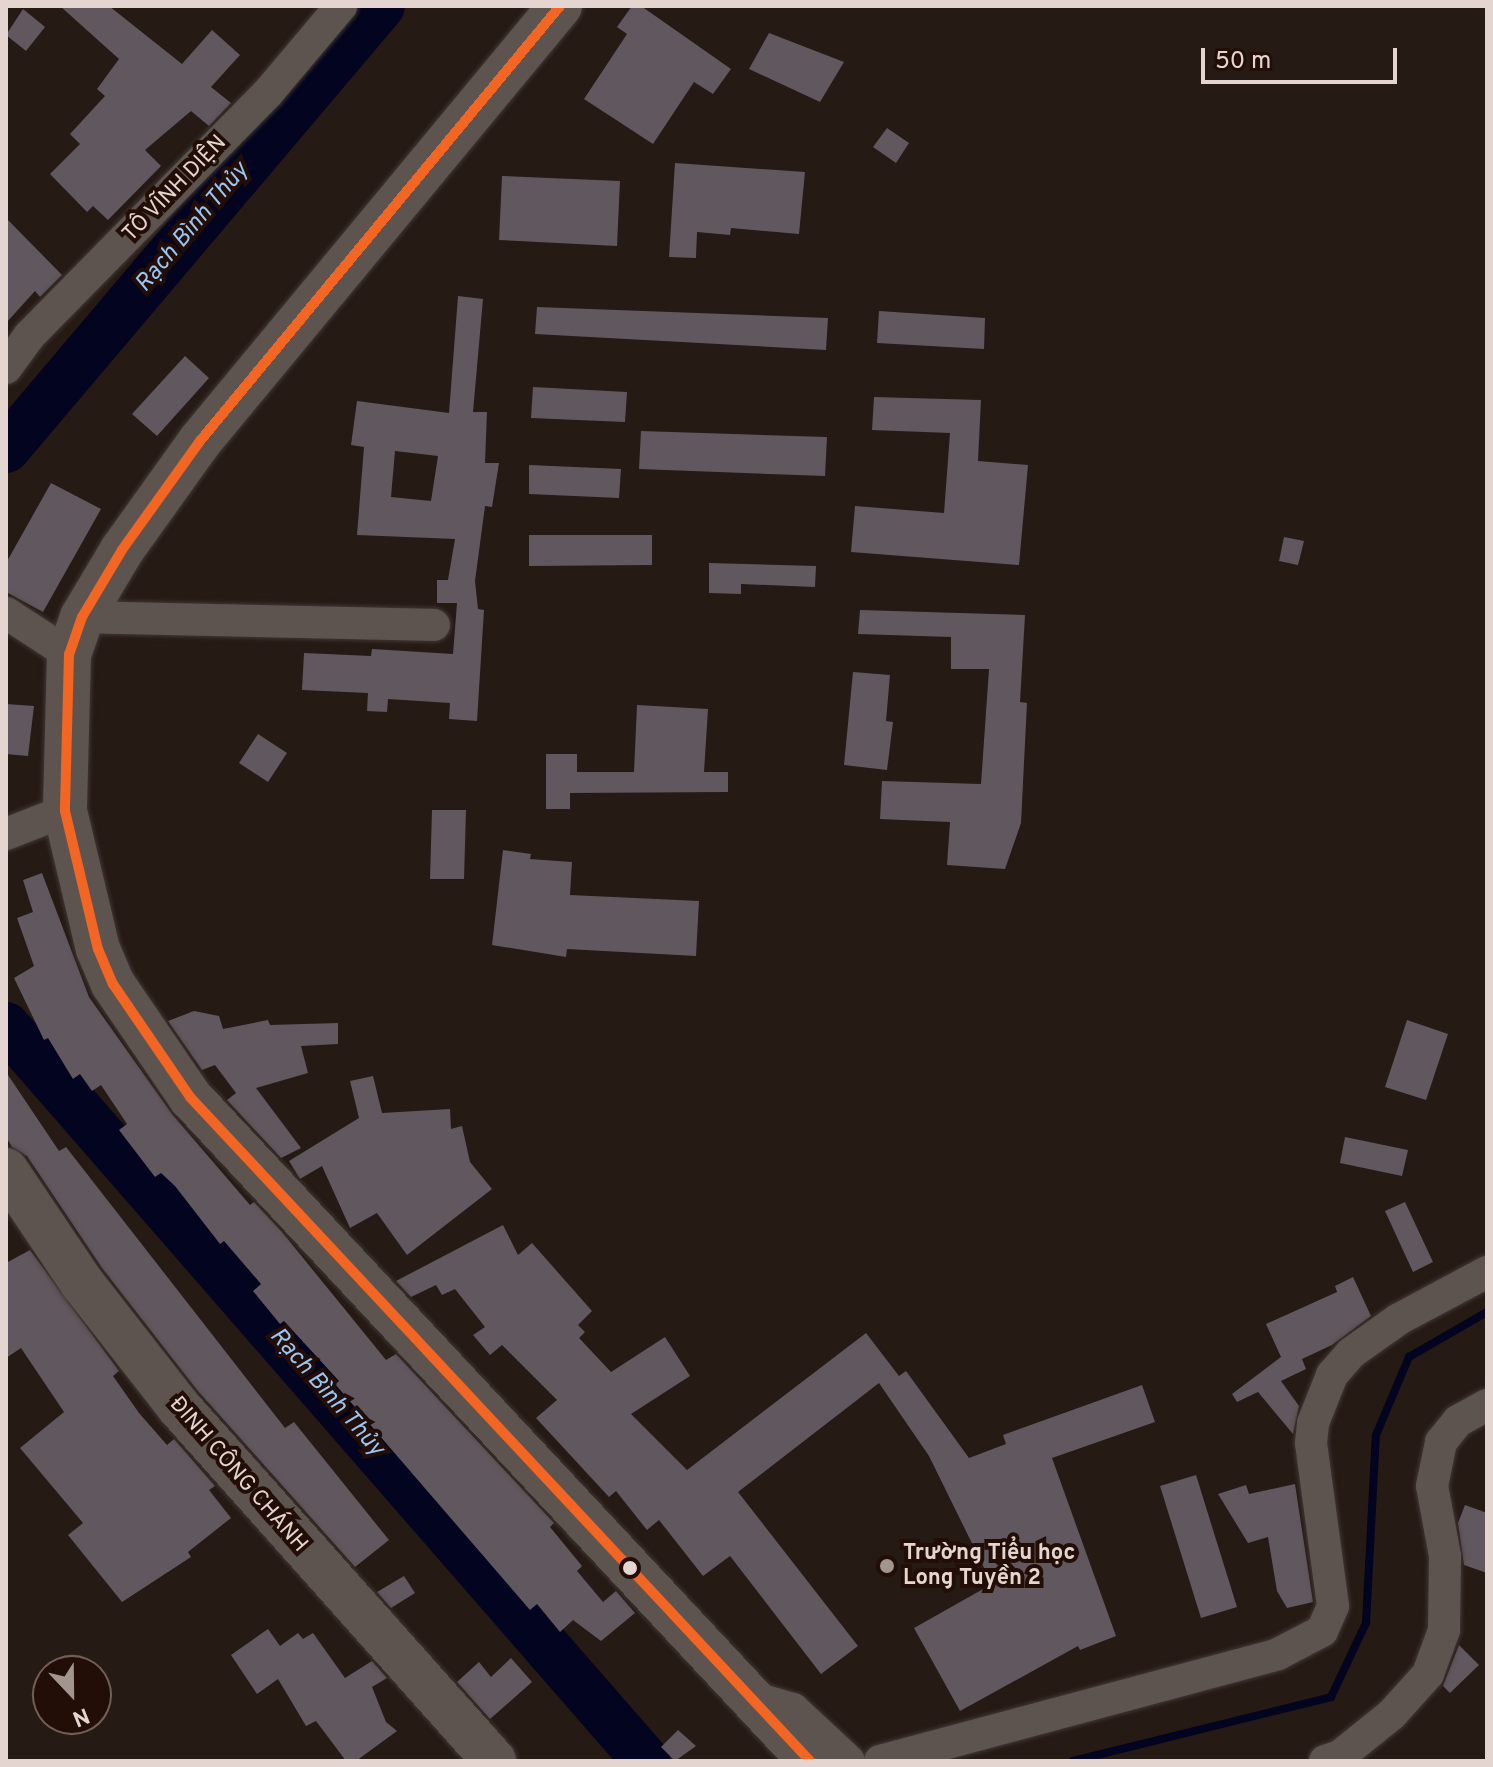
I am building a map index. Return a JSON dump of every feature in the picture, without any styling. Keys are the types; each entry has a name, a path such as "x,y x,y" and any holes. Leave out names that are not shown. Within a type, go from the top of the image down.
{"main road":[{"path":"560,6 200,441 75,636 65,811 98,949 155,1051 190,1097 493,1417 747,1696 806,1756"},
{"name":"ĐINH CÔNG CHÁNH","path":"6,1170 82,1283 178,1406 494,1761"}],"street":[{"name":"TÔ VĨNH DIỆN","path":"6,368 29,336 267,94 341,6"},
{"path":"6,613 75,636 434,625"},
{"path":"6,834 65,811"},
{"path":"880,1761 1278,1654 1322,1631 1333,1606 1311,1443 1313,1423 1332,1375 1351,1353 1399,1319 1487,1272"},
{"path":"1325,1761 1340,1756 1392,1714 1428,1674 1444,1630 1445,1556 1432,1486 1441,1442 1458,1421 1487,1405"},
{"path":"747,1696 793,1709 849,1761"}],"building":[{"path":"60,6 109,6 182,64 212,30 240,55 211,87 231,103 209,126 191,111 145,150 161,166 108,220 93,206 87,212 50,174 80,144 70,134 105,96 97,89 119,59"},
{"path":"632,6 641,6 731,69 713,94 694,82 653,144 584,99 627,34 617,27"},
{"path":"23,9 45,27 26,51 6,35"},
{"path":"769,33 844,62 820,102 749,69"},
{"path":"887,128 909,143 896,163 873,147"},
{"path":"675,163 805,172 799,234 731,228 730,235 697,232 696,258 669,257"},
{"path":"502,176 620,181 617,246 499,240"},
{"path":"6,218 62,275 40,297 35,291 6,323"},
{"path":"458,296 483,299 473,412 487,412 485,463 499,463 492,507 485,506 475,581 478,609 484,610 477,721 449,719 450,703 388,699 387,712 367,711 368,693 302,690 304,653 371,656 372,649 453,654 457,603 437,603 437,580 448,580 455,539 357,535 364,447 351,445 357,401 449,413","holes":["395,451 438,456 431,501 391,497"]},
{"path":"537,307 828,318 826,350 535,334"},
{"path":"879,311 985,318 984,349 877,343"},
{"path":"185,356 209,378 157,436 132,414"},
{"path":"533,387 627,392 625,422 531,418"},
{"path":"874,397 981,400 978,461 1028,465 1019,565 851,552 855,506 944,513 950,433 872,430"},
{"path":"641,431 827,437 825,476 639,469"},
{"path":"529,465 621,469 619,498 529,494"},
{"path":"51,483 101,509 43,612 6,592 6,563"},
{"path":"529,535 652,535 652,565 529,566"},
{"path":"1284,537 1304,541 1298,565 1279,561"},
{"path":"709,563 816,566 815,587 741,584 741,594 709,593"},
{"path":"860,610 1025,615 1020,702 1027,703 1021,823 1005,869 947,865 950,822 880,819 882,781 981,784 989,669 951,669 951,637 858,634"},
{"path":"853,672 890,675 886,721 893,722 887,770 844,765"},
{"path":"6,704 34,706 28,756 6,754"},
{"path":"637,705 708,709 704,772 728,772 728,792 570,793 570,809 546,809 546,754 577,754 577,772 634,772"},
{"path":"258,734 287,753 268,782 239,763"},
{"path":"432,810 466,810 464,879 430,879"},
{"path":"503,850 531,854 530,859 572,862 570,895 699,901 696,956 567,949 566,957 492,945"},
{"path":"42,873 89,997 172,1114 250,1205 254,1202 282,1232 386,1360 396,1354 554,1523 550,1527 582,1566 577,1571 603,1602 616,1591 635,1613 601,1641 573,1620 560,1632 537,1604 530,1610 335,1384 339,1381 284,1321 280,1324 253,1291 261,1284 224,1241 220,1244 175,1186 161,1173 155,1177 119,1130 127,1124 101,1085 92,1091 80,1074 73,1079 48,1038 44,1040 14,978 34,966 17,918 33,912 23,880"},
{"path":"194,1011 219,1016 223,1029 268,1020 270,1025 338,1023 338,1044 301,1046 308,1073 256,1088 301,1148 281,1158 227,1100 236,1093 215,1065 202,1070 168,1021"},
{"path":"1407,1020 1448,1034 1426,1100 1385,1087"},
{"path":"6,1072 59,1151 66,1147 285,1428 294,1422 389,1540 355,1567 197,1390 102,1268 27,1156 12,1147 6,1137"},
{"path":"373,1076 382,1113 450,1109 451,1129 462,1126 470,1162 492,1189 407,1255 377,1213 350,1228 322,1166 300,1179 289,1161 359,1118 350,1081"},
{"path":"1345,1137 1408,1150 1402,1176 1340,1163"},
{"path":"1405,1202 1433,1262 1413,1272 1385,1211"},
{"path":"503,1225 518,1255 532,1243 592,1311 578,1325 585,1332 579,1338 611,1372 665,1337 690,1376 631,1414 687,1470 866,1333 899,1376 906,1371 969,1458 1006,1444 1003,1435 1142,1385 1155,1422 1052,1458 1116,1636 1080,1650 1078,1646 960,1711 914,1628 992,1584 929,1456 879,1383 738,1492 858,1646 821,1674 730,1556 703,1576 659,1520 647,1530 616,1491 609,1497 536,1418 557,1400 502,1345 490,1355 473,1335 485,1327 455,1289 442,1295 436,1285 411,1297 396,1281"},
{"path":"30,1250 119,1371 113,1376 139,1413 167,1445 174,1439 215,1486 209,1490 231,1518 188,1552 191,1557 122,1602 68,1535 83,1523 20,1448 64,1412 21,1348 6,1358 6,1263"},
{"path":"1353,1277 1371,1316 1332,1345 1302,1359 1306,1369 1281,1381 1299,1406 1293,1434 1258,1392 1237,1402 1232,1394 1281,1357 1266,1324 1337,1292 1335,1286"},
{"path":"1196,1475 1237,1607 1201,1618 1160,1486"},
{"path":"1295,1484 1313,1602 1287,1608 1277,1591 1268,1537 1248,1543 1218,1494 1246,1485 1249,1494"},
{"path":"1465,1505 1487,1513 1487,1573 1464,1565 1458,1523"},
{"path":"404,1576 415,1593 391,1608 377,1592"},
{"path":"268,1629 280,1646 298,1633 303,1639 313,1633 345,1678 372,1661 387,1678 372,1687 386,1722 397,1731 356,1761 346,1761 316,1721 306,1726 278,1679 257,1694 231,1655"},
{"path":"1459,1645 1479,1665 1450,1693 1443,1686"},
{"path":"511,1658 532,1682 490,1719 457,1682 479,1662 491,1677"},
{"path":"678,1730 696,1746 675,1761 661,1747"}],"waterway":[{"name":"Rạch Bình Thủy","path":"6,449 381,6"},
{"name":"Rạch Bình Thủy","path":"6,1026 646,1761"},
{"path":"1073,1761 1331,1697 1366,1623 1376,1435 1409,1357 1487,1312"}],"transit line":[{"path":"560,6 200,441 122,550 82,617 69,654 65,811 98,949 113,984 190,1097 810,1761"}],"place":[{"name":"Trường Tiểu học Long Tuyền 2","path":"887,1566"}]}
